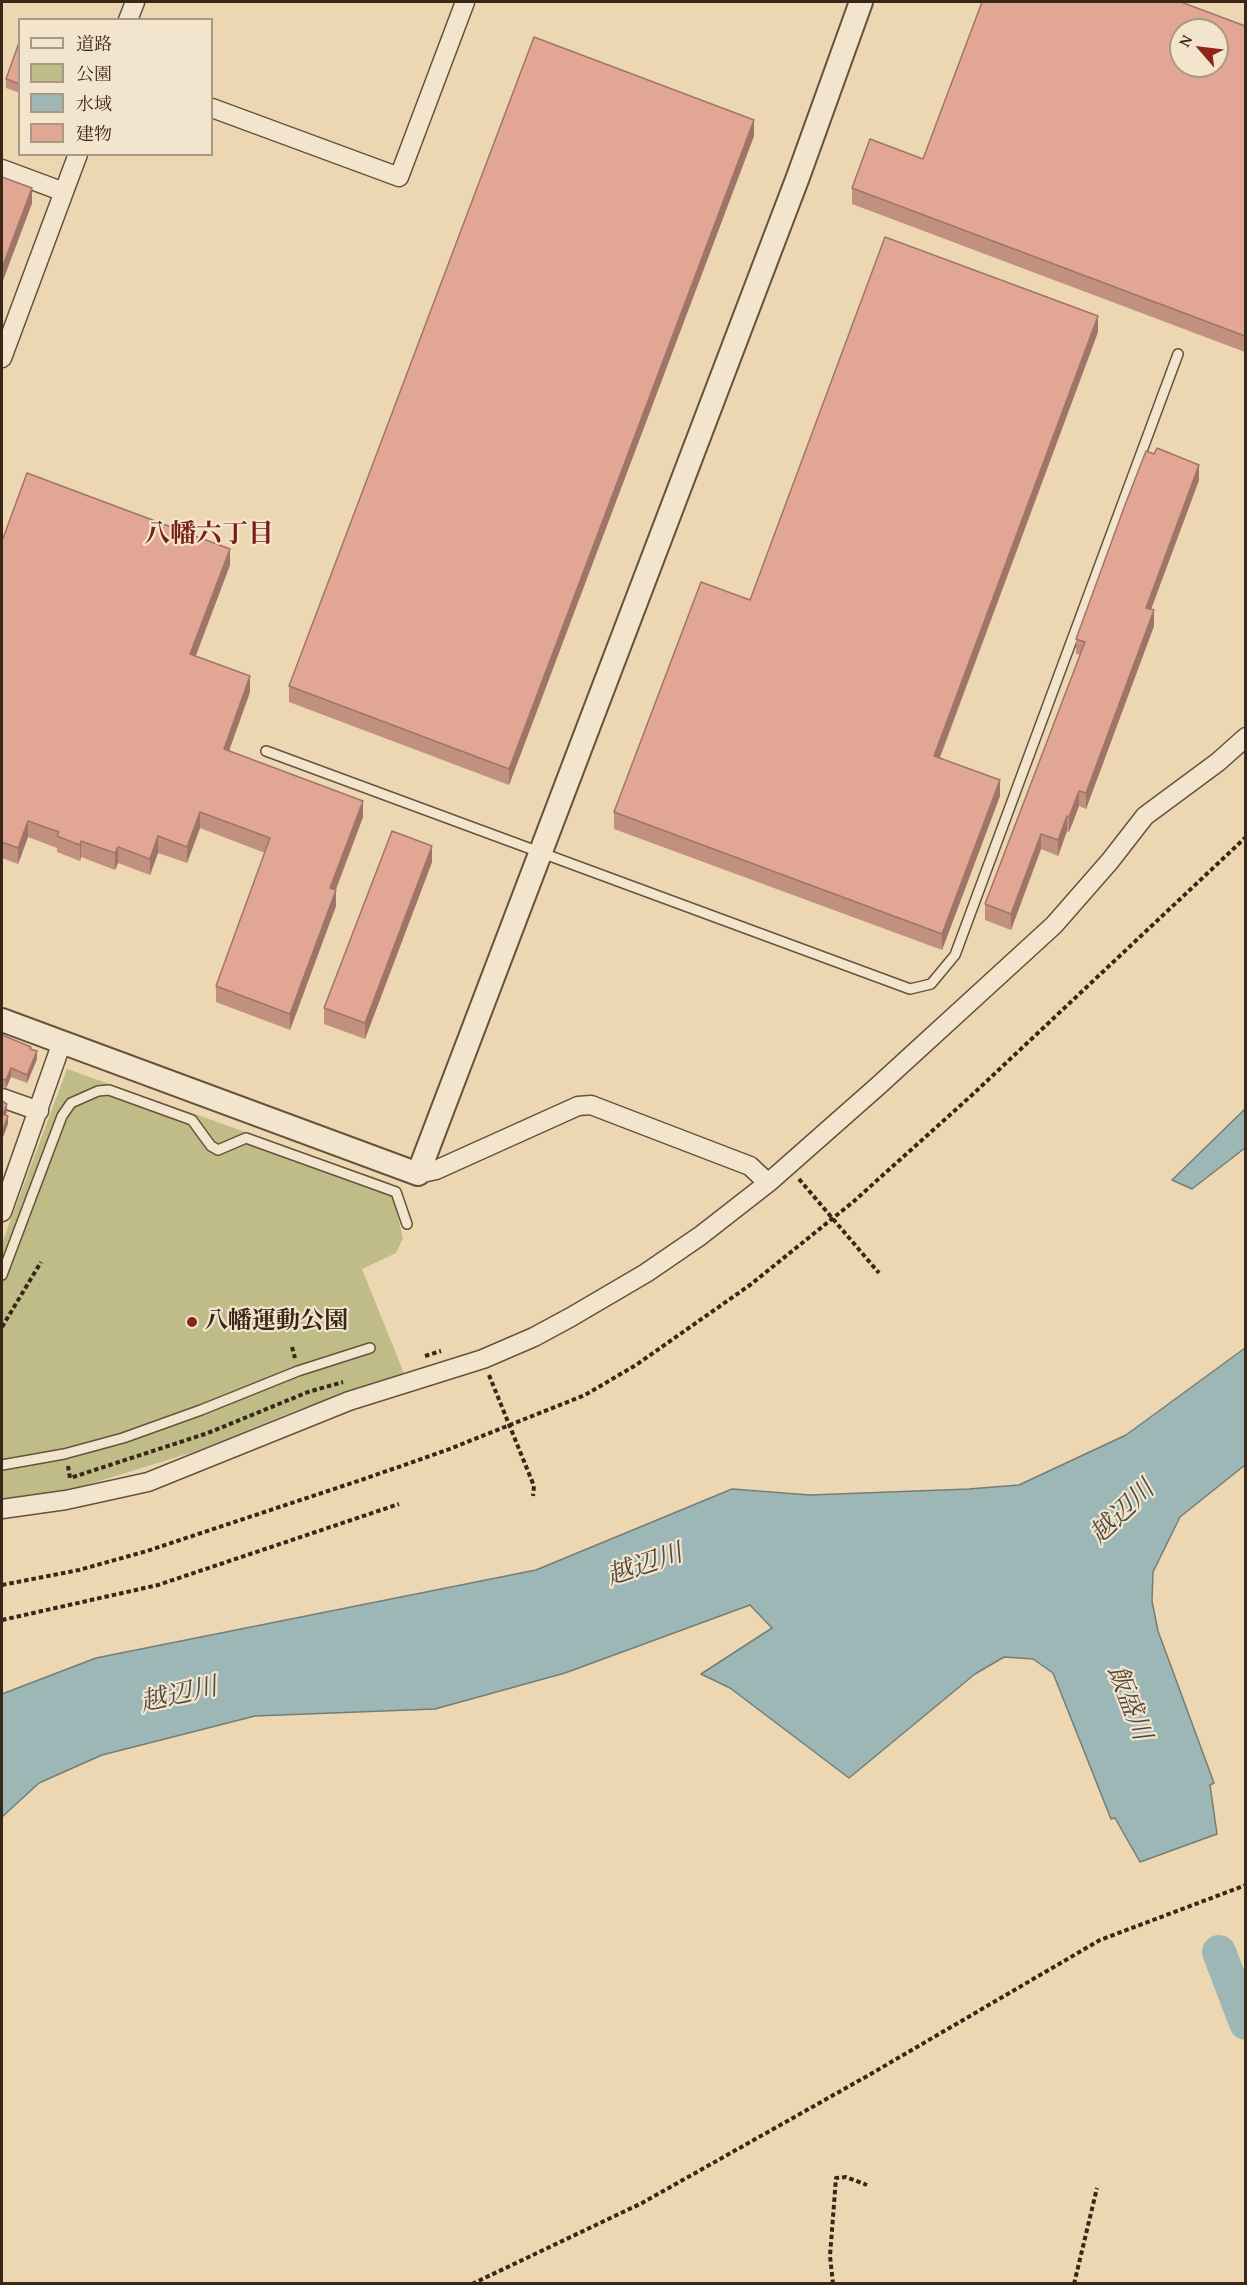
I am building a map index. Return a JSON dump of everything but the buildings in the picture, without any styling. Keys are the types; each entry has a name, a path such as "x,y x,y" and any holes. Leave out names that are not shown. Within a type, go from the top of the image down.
{"street":[{"path":"129,18 135,2"},
{"path":"213,108 399,177 465,2"},
{"path":"404,1179 542,853 798,177 861,2"},
{"path":"2,358 77,156"},
{"path":"2,169 64,192"},
{"path":"2,1509 66,1500 148,1482 349,1401 483,1359 514,1346 571,1317 646,1273 700,1236 768,1183 878,1086 1054,924 1110,861 1145,816 1218,762 1245,737"},
{"path":"2,1020 404,1179 436,1170 578,1106 591,1105 750,1166 768,1183"},
{"path":"2,1212 62,1042"},
{"path":"2,1098 39,1111"}],"lane":[{"path":"266,751 910,989 931,984 955,955 1178,354"},
{"path":"2,1275 62,1116 71,1104 98,1091 109,1090 192,1120 211,1146 218,1150 246,1138 404,1179 407,1224"},
{"path":"2,1465 64,1454 123,1438 298,1371 370,1348"}],"path":[{"path":"798,1179 879,1273"},
{"path":"2,1327 40,1262"},
{"path":"420,1357 441,1351"},
{"path":"489,1375 534,1486 533,1496"},
{"path":"64,1454 70,1478 208,1432 308,1392 345,1381"},
{"path":"2,1620 158,1585 399,1504"},
{"path":"472,2283 642,2203 869,2075 1100,1940 1245,1885"},
{"path":"833,2283 830,2256 836,2178 846,2177 867,2185"},
{"path":"1074,2283 1097,2188"}],"green space":[{"name":"八幡運動公園","path":"67,1069 390,1183 403,1238 396,1253 362,1269 405,1376 299,1409 197,1451 70,1490 2,1500 2,1243"}],"water":[{"path":"1245,1109 1245,1148 1192,1189 1172,1180"},
{"name":"越辺川","path":"1245,1348 1245,1465 1180,1517 1153,1572 1152,1601 1158,1631 1214,1783 1210,1785 1217,1834 1140,1862 1115,1818 1111,1819 1053,1673 1033,1659 1004,1657 975,1674 849,1778 730,1688 701,1674 772,1628 750,1605 565,1673 435,1709 255,1716 102,1755 39,1783 2,1817 2,1694 96,1658 536,1570 732,1489 810,1495 1019,1485 1126,1435"}],"waterway":[{"name":"飯盛川","path":"1219,1952 1246,2023"}],"place":[{"name":"八幡運動公園","path":"192,1322"}],"district":[{"name":"八幡六丁目","path":"209,535"}]}
